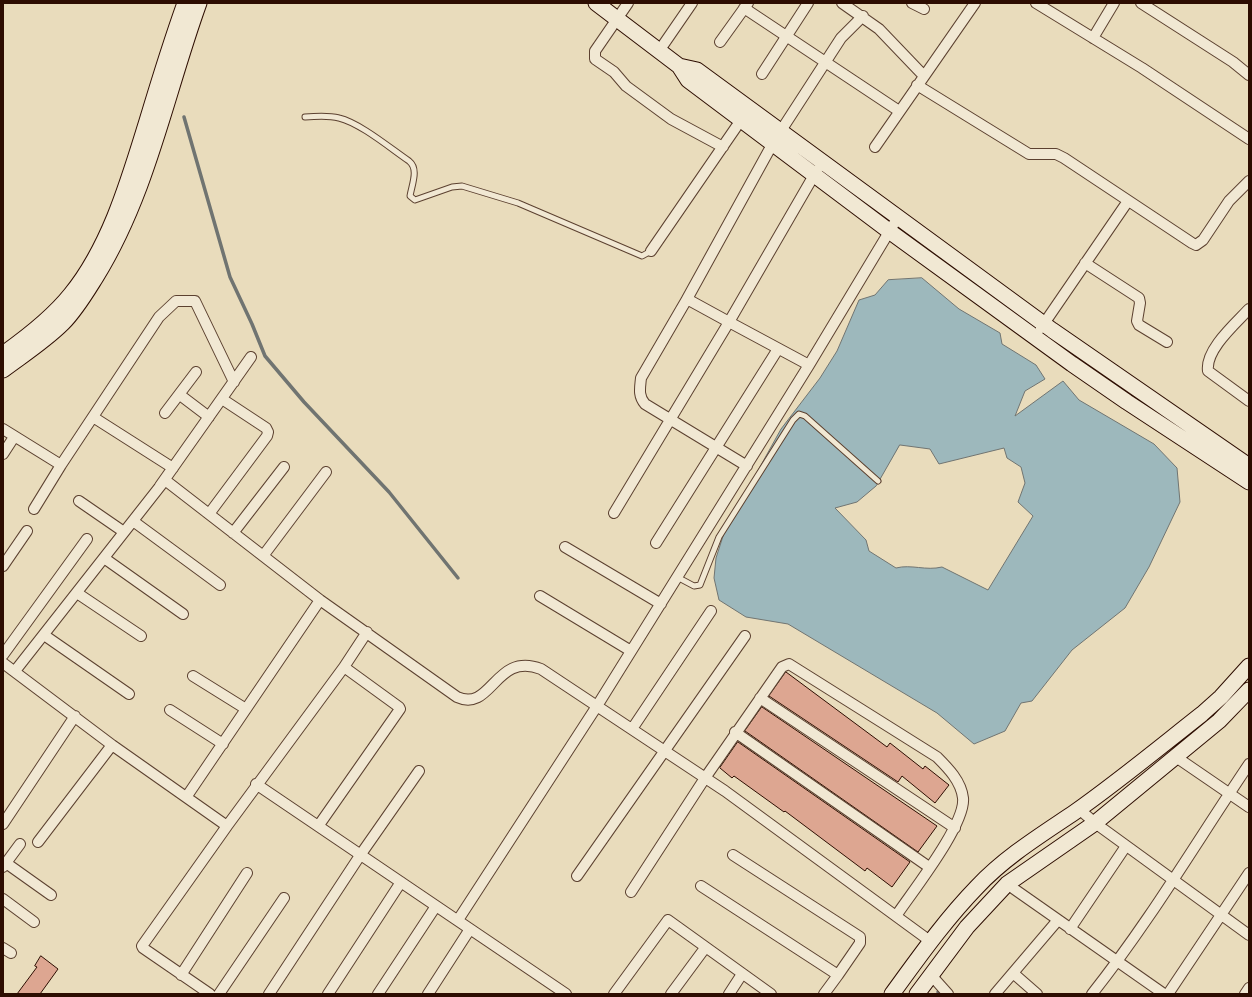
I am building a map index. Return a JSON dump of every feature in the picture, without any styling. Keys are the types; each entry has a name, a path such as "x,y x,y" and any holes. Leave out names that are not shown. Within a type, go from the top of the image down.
{"street":[{"path":"3,354 53,314 71,294 106,236 120,205 131,174 168,51 185,3"},
{"path":"3,370 62,324 83,299 117,242 144,176 181,53 199,3"},
{"path":"596,3 679,66 688,80 741,120 823,162 1044,324 1249,466"},
{"path":"628,3 595,51 595,58 614,72 626,86 671,119 723,147"},
{"path":"659,51 692,3"},
{"path":"762,74 808,3"},
{"path":"842,3 879,29 924,76"},
{"path":"912,3 924,9"},
{"path":"875,147 917,85 976,3"},
{"path":"1036,3 1249,139"},
{"path":"1093,38 1114,3"},
{"path":"1141,3 1233,62 1249,75"},
{"path":"720,42 746,6 787,36 899,112"},
{"path":"747,466 717,446 644,404 641,399 640,385 646,369 778,138 841,38 862,16"},
{"path":"679,66 697,70 778,138 814,175 889,231 1127,402 1249,482"},
{"path":"917,85 1029,154 1056,154 1196,245 1203,240 1229,201 1249,181"},
{"path":"651,251 741,120"},
{"path":"614,513 823,162"},
{"path":"1035,337 1128,201"},
{"path":"458,920 597,706 747,466 898,217"},
{"path":"1085,262 1139,298 1140,303 1137,321 1139,325 1167,342"},
{"path":"687,299 809,365"},
{"path":"34,509 61,465 159,317 176,301 195,301 234,382"},
{"path":"1249,309 1225,335 1209,357 1207,364 1208,371 1211,375 1249,401"},
{"path":"656,543 778,349"},
{"path":"15,671 160,486 251,357"},
{"path":"165,413 196,372"},
{"path":"180,395 209,417"},
{"path":"209,514 267,436 268,432 266,428 222,398"},
{"path":"93,417 173,468"},
{"path":"3,429 61,465"},
{"path":"3,454 14,437"},
{"path":"233,533 284,467"},
{"path":"263,556 326,472"},
{"path":"160,486 165,480 320,600 463,700 469,700 484,694 503,672 509,669 528,665 541,669 705,778 930,941"},
{"path":"79,501 124,532"},
{"path":"133,521 220,585"},
{"path":"3,566 27,531"},
{"path":"3,655 87,539"},
{"path":"565,546 660,604"},
{"path":"104,558 183,614"},
{"path":"77,593 141,636"},
{"path":"540,596 631,651"},
{"path":"187,796 320,600"},
{"path":"632,730 711,610"},
{"path":"210,994 142,946 256,784 344,667 367,632"},
{"path":"44,635 129,694"},
{"path":"576,876 745,636"},
{"path":"3,663 112,745 187,796 227,826"},
{"path":"631,892 735,732 782,667 789,664 937,757 949,770 959,786 963,798 961,811 955,828 896,916"},
{"path":"892,994 930,941 977,886 1042,832 1079,809 1202,714 1221,697 1249,666"},
{"path":"319,825 400,709 344,667"},
{"path":"192,676 246,709"},
{"path":"917,994 968,927 1007,884 1094,823 1176,757 1219,720 1249,690"},
{"path":"760,698 955,828"},
{"path":"170,710 223,744"},
{"path":"3,824 75,716"},
{"path":"735,732 929,866"},
{"path":"38,842 112,745"},
{"path":"1176,757 1249,807"},
{"path":"1092,994 1117,963 1174,881 1249,764"},
{"path":"269,994 361,854 419,771"},
{"path":"256,784 319,825 566,994"},
{"path":"1079,809 1094,823 1249,934"},
{"path":"20,844 4,865 51,895"},
{"path":"1070,929 1126,846"},
{"path":"733,855 860,937 860,943 824,994"},
{"path":"181,974 247,873"},
{"path":"1168,994 1249,873"},
{"path":"328,994 401,882"},
{"path":"1007,884 1117,963 1164,994"},
{"path":"702,886 838,975"},
{"path":"219,994 284,898"},
{"path":"3,899 34,922"},
{"path":"378,994 436,906"},
{"path":"614,994 668,920 771,994"},
{"path":"995,994 1058,920"},
{"path":"428,994 470,929"},
{"path":"671,994 706,948"},
{"path":"1013,973 1037,994"},
{"path":"728,994 742,974"},
{"path":"931,975 948,994"},
{"path":"1245,994 1249,988"}],"lane":[{"path":"305,117 328,116 340,118 352,123 413,164 415,169 410,196 415,200 452,187 462,186 518,203 642,256 651,251"},
{"path":"677,577 694,586 700,585 719,537 793,420 799,414 805,416 878,481"}],"water":[{"path":"922,278 959,309 1000,333 1002,344 1036,365 1045,379 1025,391 1015,416 1063,381 1079,400 1154,444 1177,468 1180,502 1149,567 1125,608 1072,650 1032,701 1021,703 1005,731 974,744 937,713 788,624 746,617 719,600 714,578 716,558 725,530 781,429 820,378 837,351 859,300 875,295 888,280","holes":["900,445 930,449 939,464 1004,448 1007,458 1021,467 1025,483 1018,502 1033,516 988,590 942,567 896,568 869,551 866,540 835,508 857,502 876,486"]}],"building":[{"path":"786,672 887,747 890,743 923,769 925,766 949,785 935,803 902,776 898,782 769,696"},
{"path":"762,707 937,826 918,852 745,731"},
{"path":"738,742 910,862 892,887 867,868 865,871 785,811 784,812 734,776 732,778 720,768"},
{"path":"41,956 58,969 40,994 17,994 37,967 35,966"}],"waterway":[{"path":"184,117 230,277 265,356 304,402 389,492 458,578"}]}
